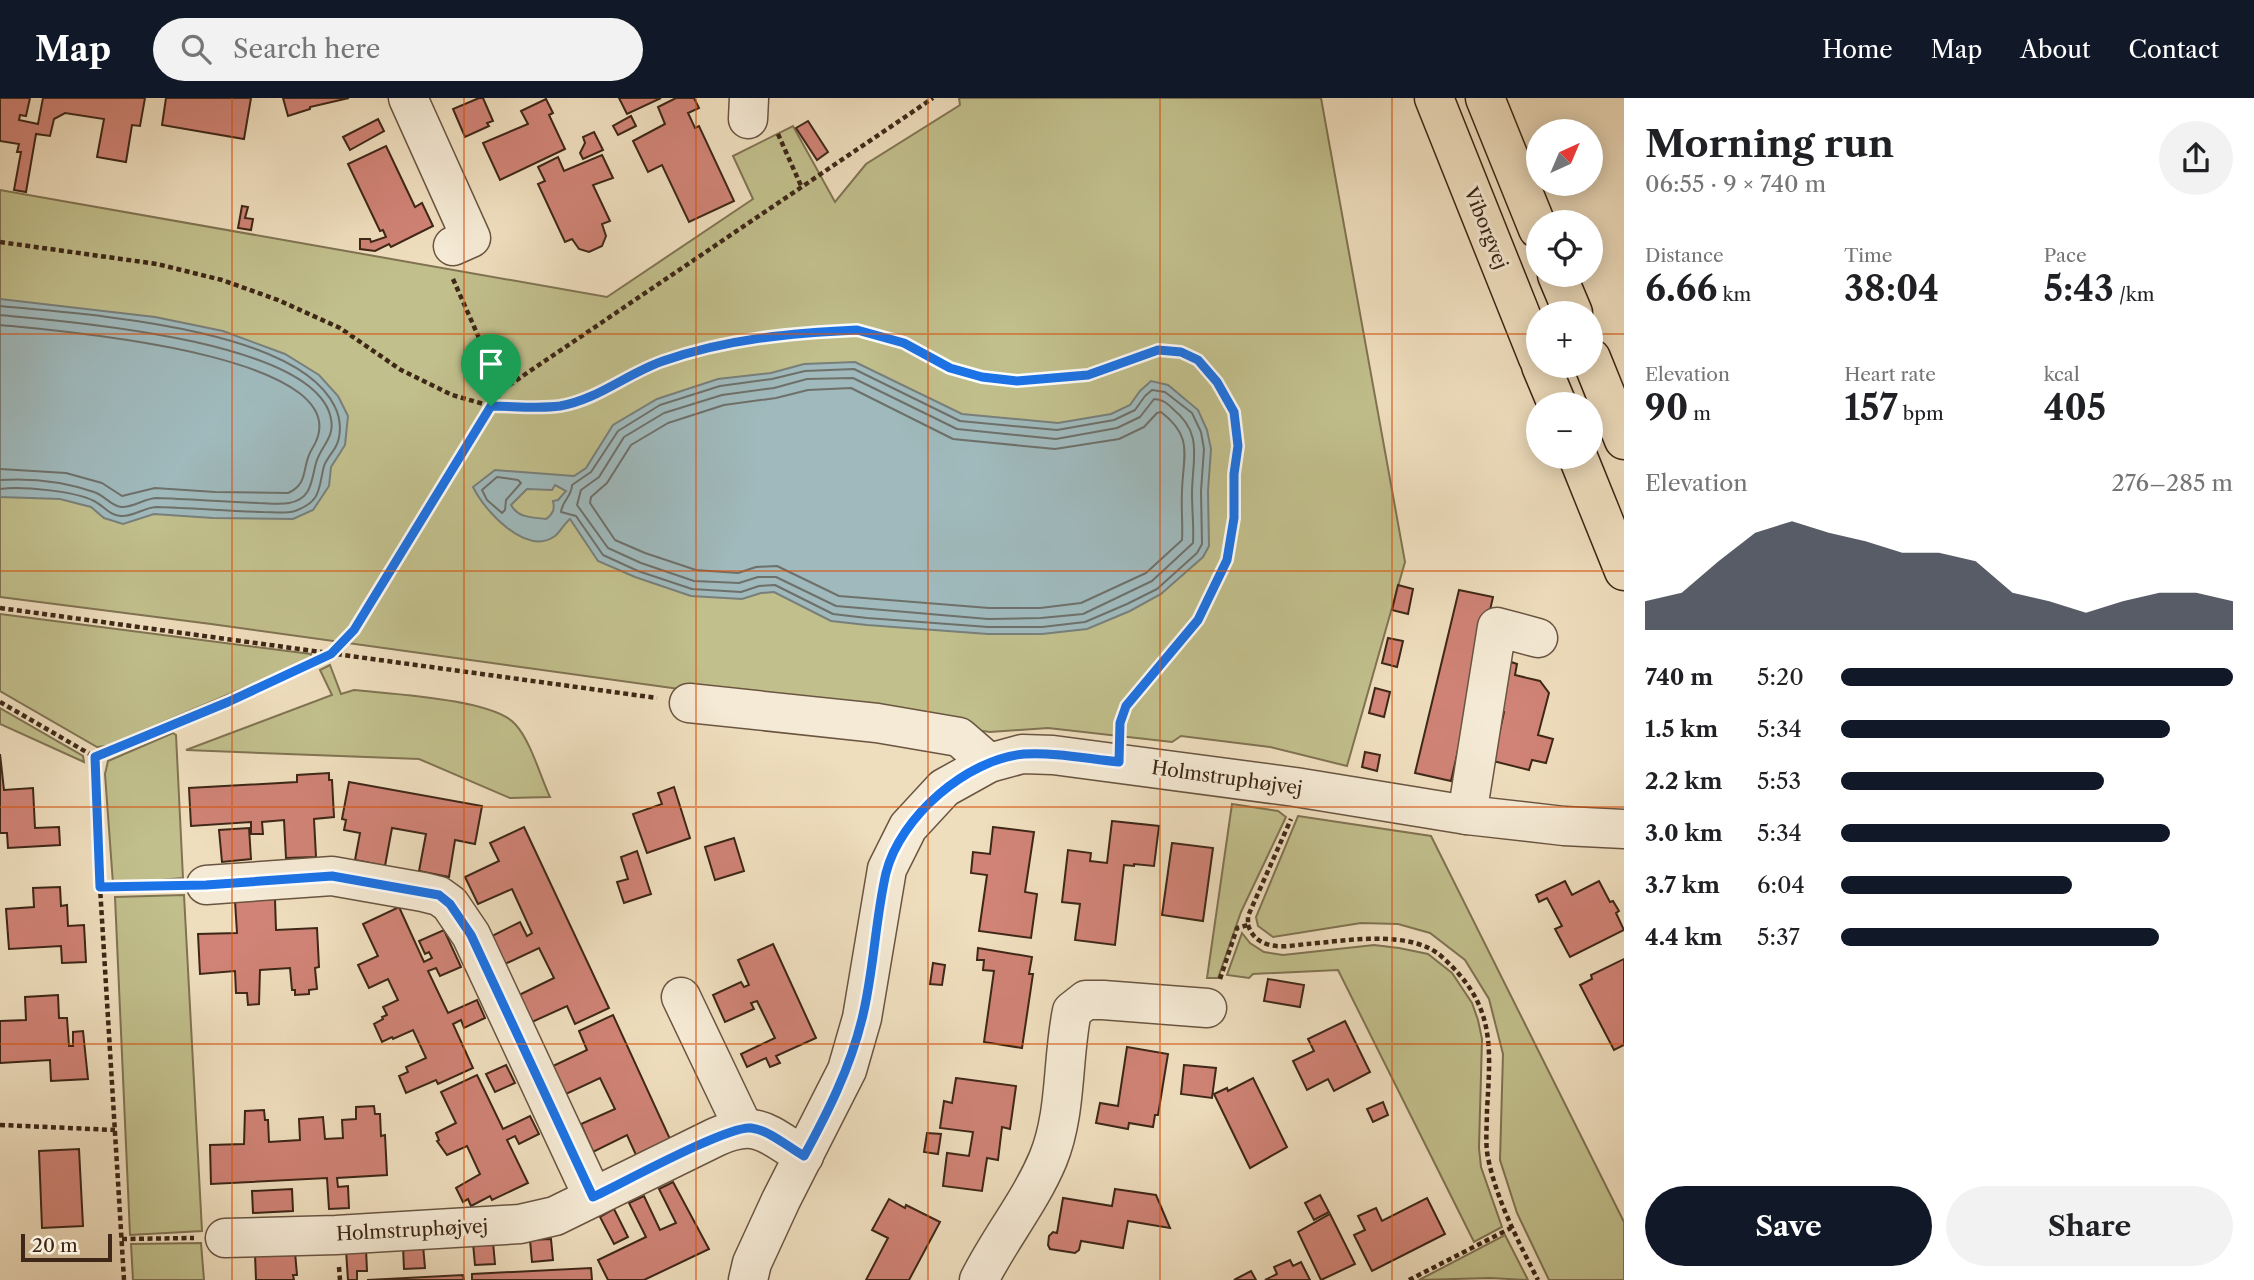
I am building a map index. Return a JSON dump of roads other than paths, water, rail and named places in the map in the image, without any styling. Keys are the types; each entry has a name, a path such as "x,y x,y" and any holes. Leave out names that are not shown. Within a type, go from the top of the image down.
{"main road":[{"name":"Viborgvej","path":"1434,98 1526,328"},
{"path":"1485,98 1530,210"},
{"path":"1599,378 1624,440"},
{"path":"1583,469 1624,571"}],"street":[{"path":"408,98 471,237 453,246"},
{"path":"1467,815 1497,626 1538,638"},
{"path":"689,703 877,723 959,737 989,763"},
{"name":"Holmstruphøjvej","path":"748,1280 775,1213 847,1070 862,1018 887,869 908,827 944,788 989,763 1023,754 1053,755 1295,787 1467,815 1564,826 1624,829"},
{"path":"206,885 332,876 439,895 450,904 471,935 593,1197"},
{"path":"681,997 743,1127 762,1131 804,1156"},
{"path":"979,1280 1048,1158 1060,1115 1066,1043 1072,1011 1086,1000 1207,1008"},
{"name":"Holmstruphøjvej","path":"225,1238 336,1235 520,1224 555,1216 716,1137 743,1127"}],"water":[{"path":"0,299 155,317 223,331 285,354 319,375 338,396 348,416 345,445 331,467 329,486 313,510 293,519 154,514 123,524 104,518 91,507 60,499 0,497"},
{"path":"855,362 962,414 1058,423 1111,414 1130,405 1151,381 1168,385 1198,410 1207,430 1211,449 1208,491 1209,546 1203,557 1161,594 1130,611 1087,629 1042,634 988,634 867,625 831,621 774,592 742,599 691,596 635,577 598,561 570,519 555,536 544,541 519,536 496,518 473,487 495,470 574,476 586,468 613,425 657,399 718,379 771,373 804,364","holes":["555,485 566,491 558,500 553,501 553,511 546,519 522,515 511,505 527,489 552,490"]}]}
